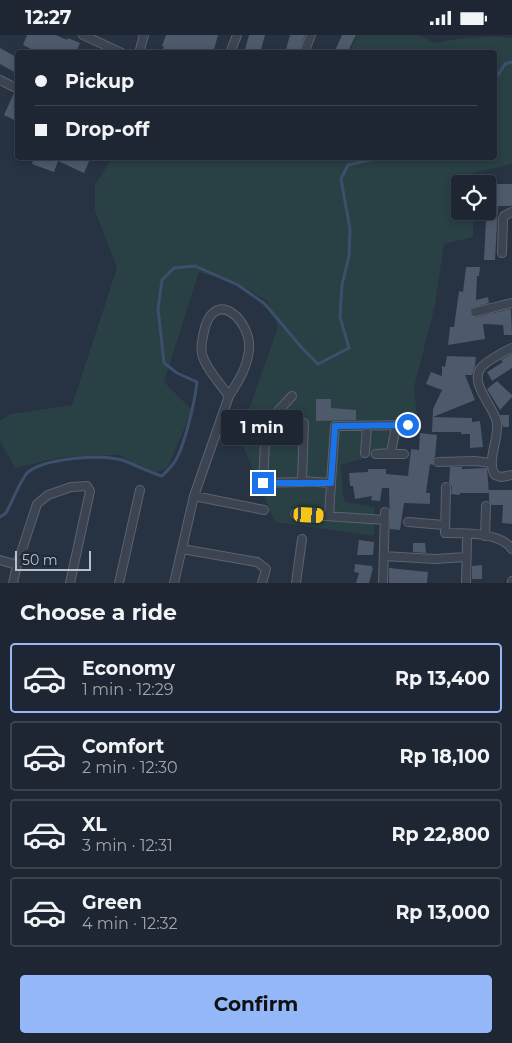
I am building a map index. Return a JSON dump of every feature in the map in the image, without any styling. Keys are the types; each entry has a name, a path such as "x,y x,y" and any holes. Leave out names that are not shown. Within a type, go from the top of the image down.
{"street":[{"path":"83,35 116,50"},
{"path":"140,50 144,35"},
{"path":"231,50 237,35"},
{"path":"305,50 311,35"},
{"path":"0,81 15,88"},
{"path":"502,253 503,219 504,216 512,212"},
{"path":"476,312 512,303"},
{"path":"174,583 194,496 229,396 243,373 249,350 249,340 240,319 233,313 218,310 208,317 201,343 202,355 229,396"},
{"path":"512,348 498,355 480,369 478,375 480,389 497,421 497,438 491,463 492,471 495,475 501,477 512,475"},
{"path":"292,397 266,424 263,483 331,483"},
{"path":"303,482 304,423"},
{"path":"329,516 335,426 408,425"},
{"path":"366,453 367,426"},
{"path":"396,426 391,453 376,453 404,454"},
{"path":"438,462 475,461 491,463"},
{"path":"13,583 17,565 38,504 48,495 71,487 86,486 90,491 70,583"},
{"path":"446,487 445,533 465,533 496,538 508,543 512,549"},
{"path":"119,583 140,490"},
{"path":"194,496 264,510"},
{"path":"485,536 486,505"},
{"path":"295,514 385,516 383,583"},
{"path":"408,522 444,525"},
{"path":"296,583 302,539"},
{"path":"466,583 467,540"},
{"path":"182,549 256,562 266,569 262,583"},
{"path":"384,556 435,559 466,557"},
{"path":"0,560 17,565"}],"green space":[{"path":"357,35 418,35 434,43 473,37 512,38 512,164 473,173 473,175 451,175 451,220 473,220 473,237 444,244 435,305 414,388 418,425 381,454 341,465 344,502 375,507 374,536 275,522 239,437 278,327 268,302 241,285 199,272 164,382 192,410 168,467 154,474 119,455 63,457 15,468 0,441 0,420 11,414 72,405 117,268 95,211 95,185 111,160 497,160 497,50 350,50"}],"building":[{"path":"27,35 56,35 80,43 77,50 33,50 23,45"},
{"path":"166,35 218,35 214,50 162,50 164,47 162,46"},
{"path":"249,35 265,35 261,50 245,50"},
{"path":"290,35 305,35 300,50 286,50"},
{"path":"342,35 356,35 348,50 335,50"},
{"path":"0,48 15,56 15,72 0,64"},
{"path":"14,93 15,120 4,115"},
{"path":"33,160 90,160 84,173 58,161 54,172 32,164"},
{"path":"496,181 497,184 512,184 512,206 498,206 495,260 484,260 486,220 496,220"},
{"path":"466,267 480,267 479,276 477,276 476,300 488,297 489,303 472,308 470,311 471,315 476,317 511,309 512,335 504,335 503,325 483,324 485,339 448,345 450,327 454,327 459,291 463,292"},
{"path":"512,354 512,368 492,381 487,372 503,362 501,360"},
{"path":"447,356 476,357 472,375 465,375 475,400 433,417 472,418 472,422 480,421 483,447 470,448 470,434 461,434 461,432 432,432 433,409 442,390 426,384 431,372 442,376 442,366 445,367"},
{"path":"497,381 512,395 500,410 487,389"},
{"path":"316,399 331,399 331,408 356,410 356,420 316,421"},
{"path":"500,415 509,415 509,427 503,427"},
{"path":"420,433 437,435 435,457 433,465 430,464 426,493 430,493 430,504 404,503 400,530 390,529 389,488 382,488 380,501 371,500 372,496 355,499 353,486 350,486 349,473 368,472 368,469 386,469 386,474 408,476 411,449 419,450"},
{"path":"450,467 462,467 462,469 487,468 489,493 451,494 452,487 449,482"},
{"path":"489,490 512,490 512,524 502,523 503,505 491,505"},
{"path":"359,540 374,542 373,555 357,555"},
{"path":"413,543 425,543 426,553 413,552"},
{"path":"355,564 372,566 369,583 356,583 359,573 354,572"},
{"path":"482,565 482,579 472,579 472,566"},
{"path":"389,568 428,572 427,583 389,583"}],"waterway":[{"path":"497,77 505,64 512,62"},
{"path":"0,517 6,513 22,480 28,472 47,463 74,458 113,458 162,476 173,464 185,437 197,382 177,373 164,363 158,309 162,280 174,268 195,266 238,285 265,304 318,364 349,348 340,317 342,285 349,256 350,229 341,179 348,165 370,160"}],"route":[{"path":"263,483 331,483 335,426 408,425"}]}
